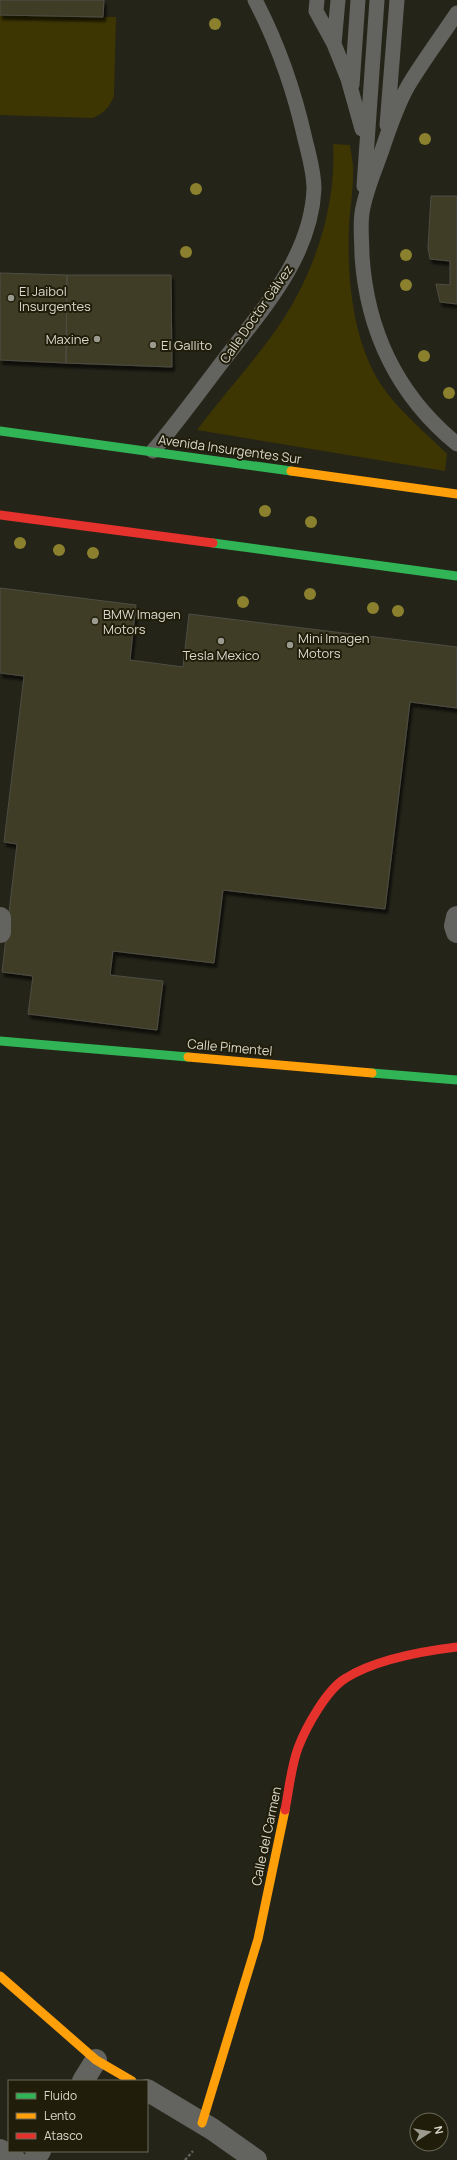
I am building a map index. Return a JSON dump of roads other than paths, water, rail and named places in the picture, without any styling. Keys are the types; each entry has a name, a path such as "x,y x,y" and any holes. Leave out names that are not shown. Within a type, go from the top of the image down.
{"street":[{"name":"Avenida Insurgentes Sur","path":"0,431 457,494"},
{"path":"0,516 457,576"},
{"path":"457,917 455,926 457,932"},
{"path":"0,918 0,932"},
{"name":"Calle Pimentel","path":"0,1040 457,1080"},
{"name":"Calle del Carmen","path":"202,2123 258,1939 298,1748 320,1703 346,1678 381,1663 431,1650 457,1647"},
{"path":"0,1976 96,2060 130,2080"},
{"path":"84,2080 96,2060"},
{"path":"148,2091 202,2123 256,2160"},
{"path":"0,2150 15,2160"}],"lane":[{"name":"Calle Doctor Gálvez","path":"153,451 180,420 272,296 295,258 311,209 314,189 312,167 296,103 283,62 254,0"},
{"path":"334,44 338,0"},
{"path":"352,90 358,0"},
{"path":"377,0 362,213 364,277 370,311 380,344 408,392 426,414 457,444"},
{"path":"385,140 397,0"},
{"path":"314,4 334,44 352,90 360,117 366,156"},
{"path":"362,213 385,140 408,86 457,13"}],"place":[{"name":"El Jaibol Insurgentes","path":"11,298"},
{"name":"Maxine","path":"97,339"},
{"name":"El Gallito","path":"153,345"},
{"name":"BMW Imagen Motors","path":"95,621"},
{"name":"Tesla Mexico","path":"221,641"},
{"name":"Mini Imagen Motors","path":"290,645"}]}
